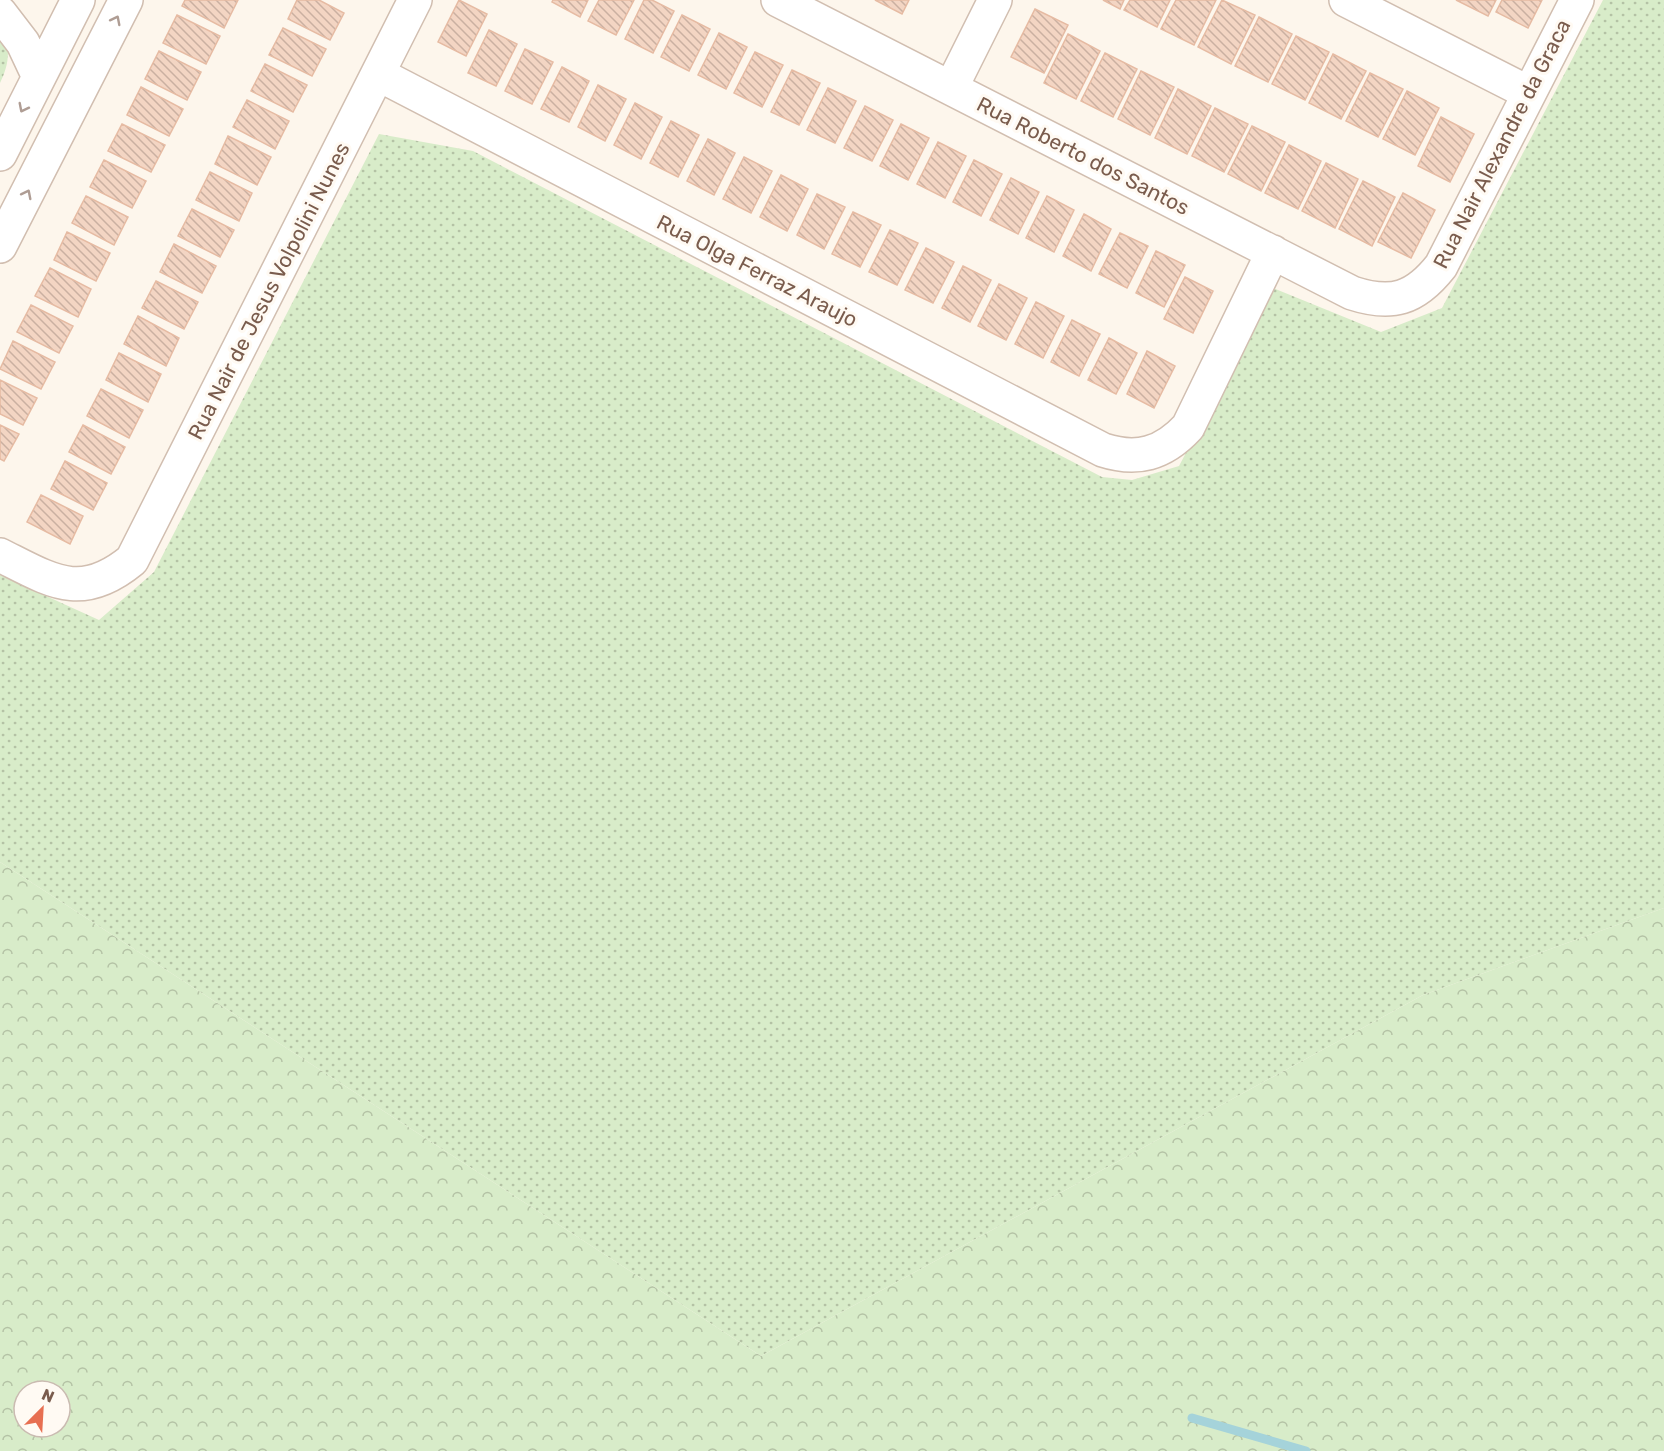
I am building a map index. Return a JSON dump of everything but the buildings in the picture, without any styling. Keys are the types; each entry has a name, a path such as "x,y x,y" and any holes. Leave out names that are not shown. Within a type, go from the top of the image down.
{"street":[{"path":"0,154 78,0"},
{"path":"0,246 126,0"},
{"name":"Rua Nair de Jesus Volpolini Nunes","path":"0,555 43,577 66,584 90,584 113,575 132,560 145,539 415,0"},
{"name":"Rua Roberto dos Santos","path":"778,0 1352,293 1372,299 1392,299"},
{"path":"951,88 995,0"},
{"path":"1346,0 1529,93"},
{"name":"Rua Nair Alexandre da Graca","path":"1392,299 1412,294 1429,282 1441,266 1577,0"},
{"path":"0,14 23,44 39,77"},
{"name":"Rua Olga Ferraz Araujo","path":"378,74 1103,450 1121,455 1140,456 1158,451 1174,441 1188,427 1273,252"}],"green space":[{"path":"1603,0 1664,0 1664,908 1423,995 761,1356 0,862 0,575 99,620 154,572 379,134 473,151 1102,477 1132,480 1179,466 1273,288 1381,332 1442,308"},
{"path":"0,28 8,49 8,56 0,83"},
{"path":"0,862 761,1356 1423,995 1664,908 1664,1451 0,1451"}],"waterway":[{"path":"1192,1418 1306,1451"}]}
